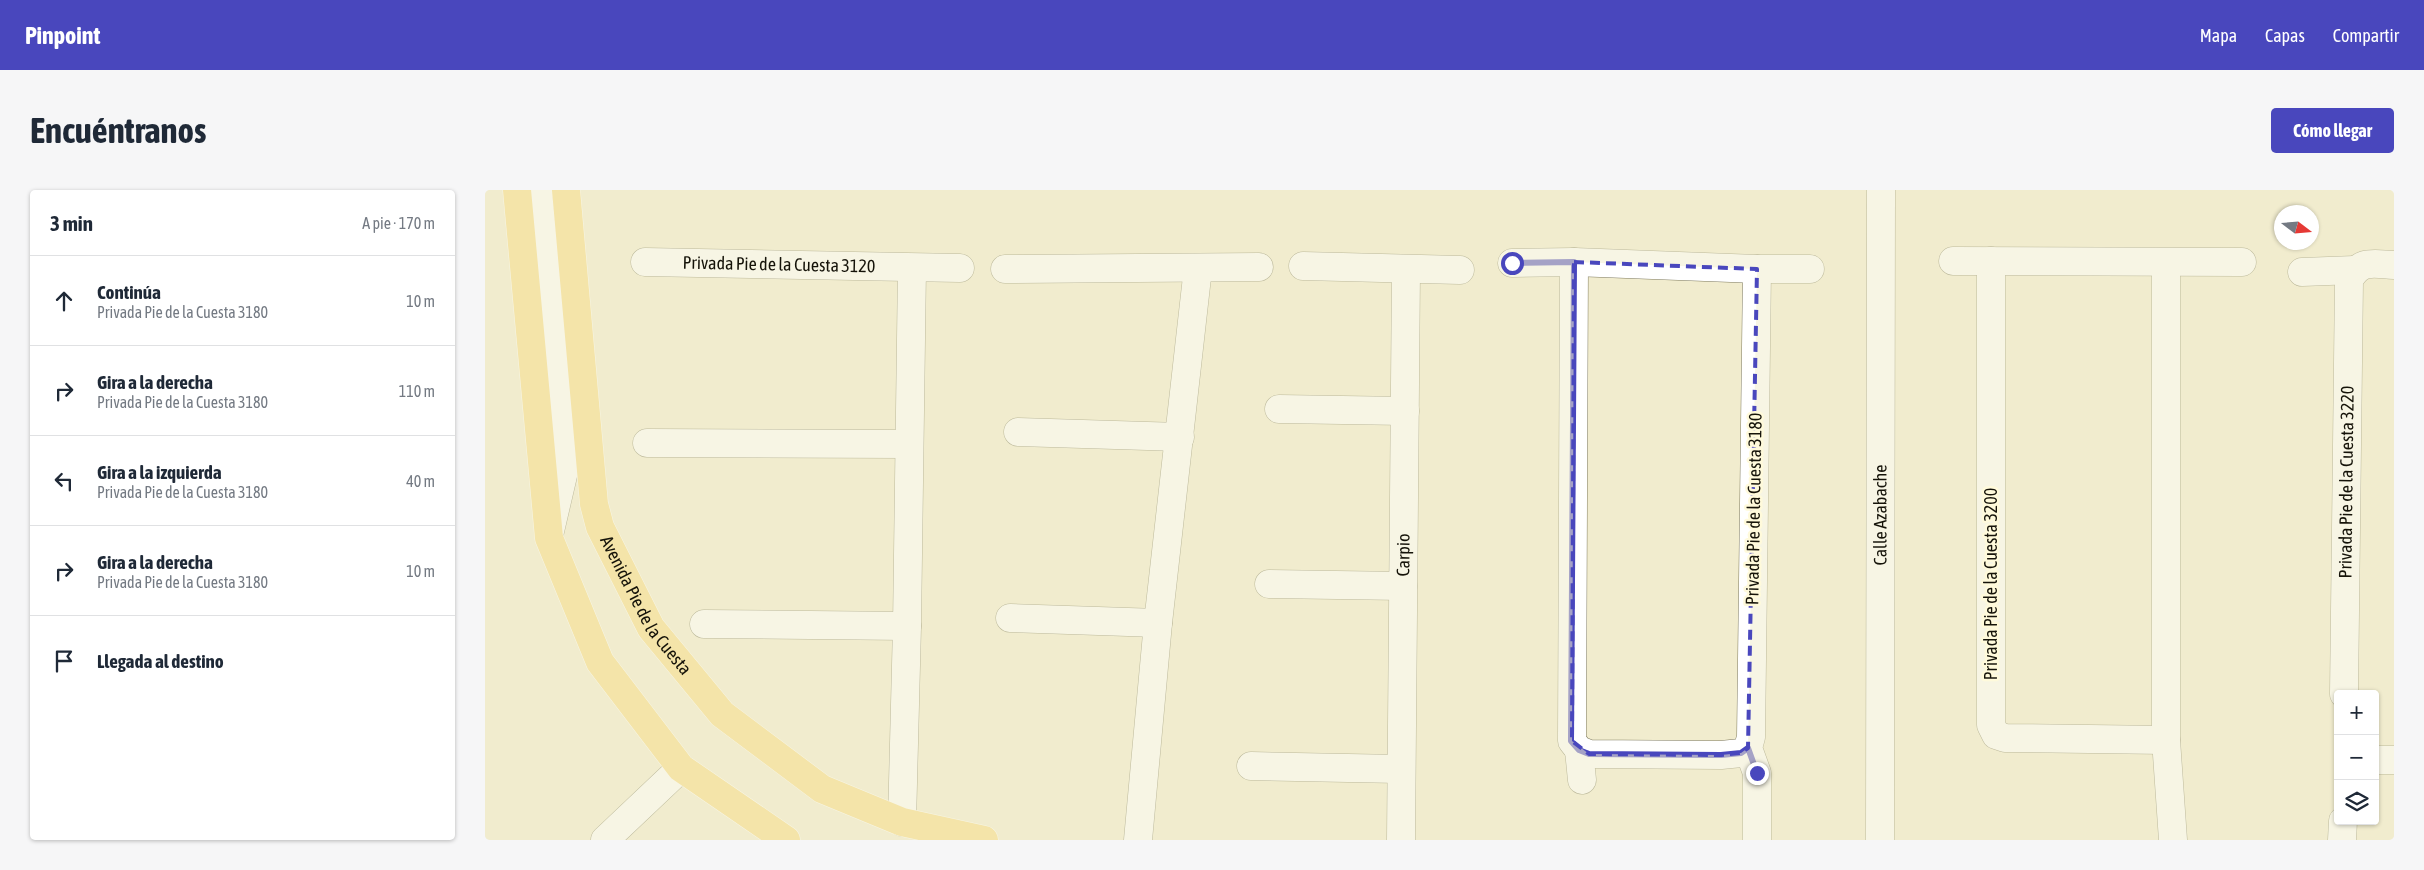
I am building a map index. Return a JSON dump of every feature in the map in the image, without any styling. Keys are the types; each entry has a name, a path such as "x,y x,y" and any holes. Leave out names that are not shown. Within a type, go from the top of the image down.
{"main road":[{"path":"517,190 549,538 600,662 681,768 786,840"},
{"name":"Avenida Pie de la Cuesta","path":"566,190 593,504 600,527 651,628 722,714 822,789 902,822 984,840"}],"street":[{"path":"538,190 564,471 549,538"},
{"path":"549,190 576,471 593,504"},
{"name":"Calle Azabache","path":"1880,840 1881,190"},
{"name":"Privada Pie de la Cuesta 3200","path":"1991,261 1991,725 1996,735 2005,738 2166,740"},
{"name":"Privada Pie de la Cuesta 3120","path":"645,262 960,268"},
{"path":"1512,263 1574,262 1757,269 1809,269"},
{"path":"1574,262 1571,741 1579,750 1589,754 1721,755 1741,753 1748,748"},
{"path":"1953,262 2242,262"},
{"path":"2166,263 2166,740 2172,800 2173,840"},
{"path":"2302,272 2355,270 2365,264 2394,265"},
{"path":"1303,266 1459,270"},
{"path":"1005,269 1259,267"},
{"path":"902,822 912,268"},
{"path":"1138,840 1159,623 1198,268"},
{"name":"Privada Pie de la Cuesta 3180","path":"1757,269 1751,737 1748,748 1757,773 1757,840"},
{"name":"Carpio","path":"1401,840 1400,769 1406,270"},
{"name":"Privada Pie de la Cuesta 3220","path":"2343,690 2349,280 2355,270"},
{"path":"1279,409 1405,411"},
{"path":"1018,432 1180,437"},
{"path":"647,443 908,444"},
{"path":"1269,584 1403,586"},
{"path":"1010,618 1159,623"},
{"path":"704,624 907,626"},
{"path":"1579,750 1582,780"},
{"path":"2379,760 2394,760"},
{"path":"1251,766 1400,769"},
{"path":"605,840 681,768"},
{"path":"2342,840 2343,825"}],"highlighted area":[{"path":"1574,262 1757,269 1748,748 1741,753 1721,755 1589,754 1572,741"}],"route":[{"path":"1512,263 1574,262 1571,741 1579,750 1589,754 1721,755 1741,753 1748,748 1757,773"}]}
